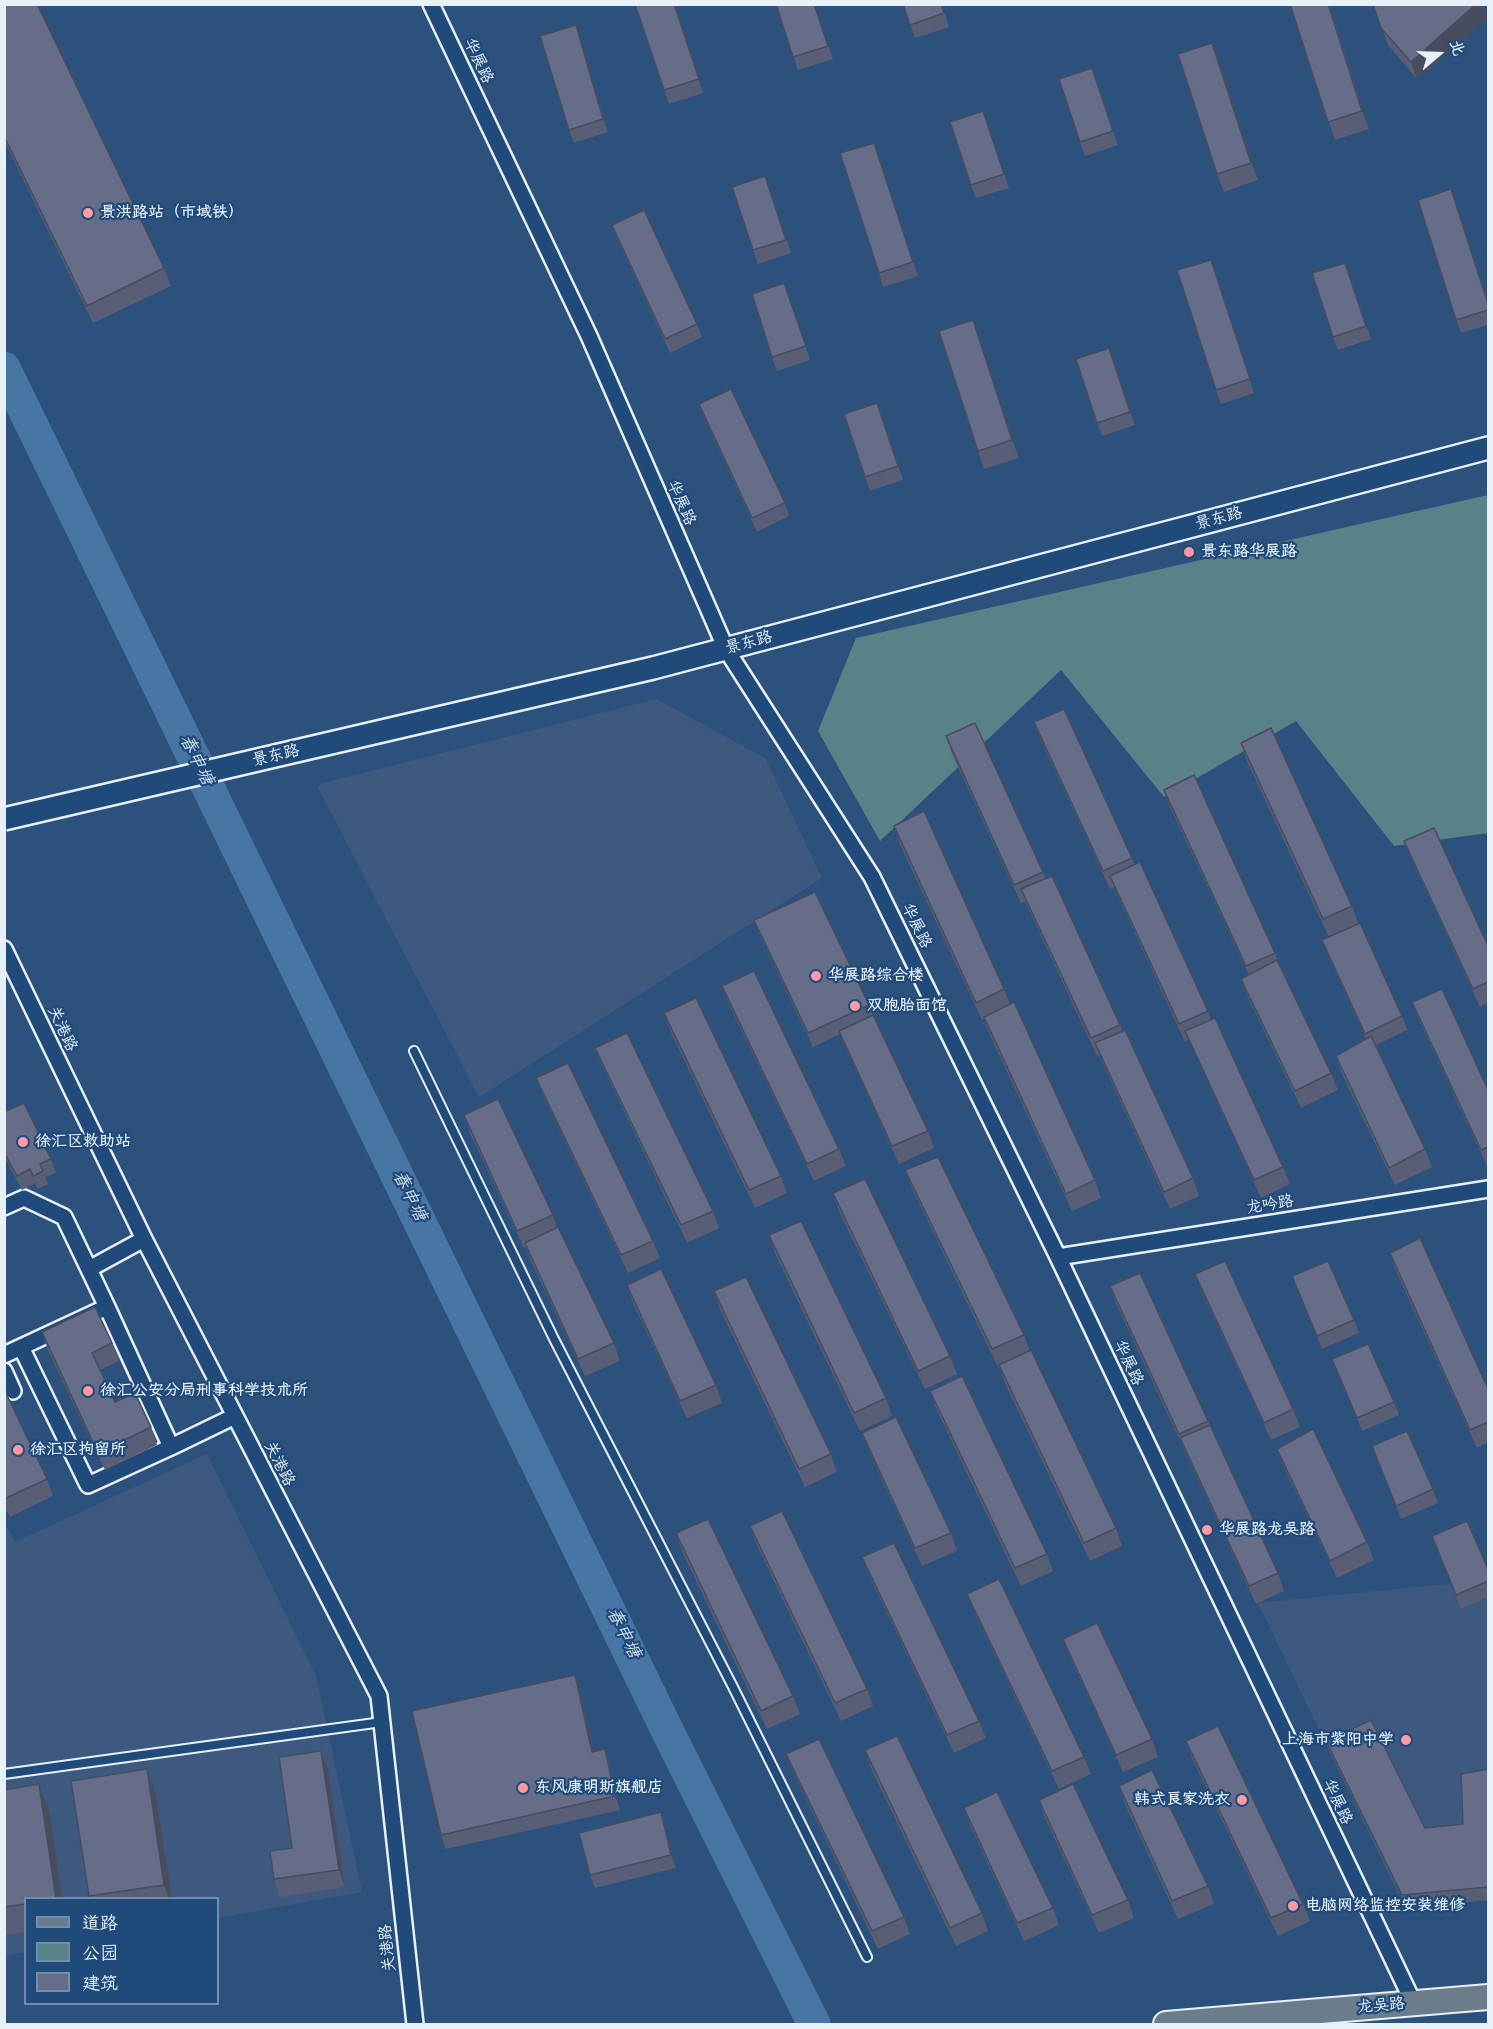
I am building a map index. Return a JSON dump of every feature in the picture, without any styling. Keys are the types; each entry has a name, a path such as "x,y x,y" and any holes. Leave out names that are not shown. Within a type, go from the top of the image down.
{"main road":[{"name":"龙吴路","path":"1166,2025 1488,1998"}],"street":[{"name":"华展路","path":"431,4 589,336 726,649 872,877 1058,1257 1414,2004"},
{"name":"景东路","path":"4,819 653,668 1488,448"},
{"name":"关港路","path":"4,949 144,1239 379,1696 415,2025"},
{"name":"龙吟路","path":"1058,1257 1488,1189"},
{"path":"4,1207 24,1198 63,1217 171,1447"},
{"path":"88,1269 144,1239"},
{"path":"4,1355 107,1307"},
{"path":"21,1347 88,1485 235,1416"},
{"path":"4,1371 13,1391"}],"lane":[{"path":"414,1051 554,1340 722,1666 867,1957"},
{"path":"4,1774 382,1722"}],"shaded area":[{"path":"656,699 765,758 822,878 479,1097 317,786"},
{"path":"207,1454 316,1676 362,1892 219,1918 219,1897 24,1897 24,1952 5,1956 4,1521 15,1542"},
{"name":"上海市紫阳中学","path":"1488,1580 1488,1884 1398,1893 1258,1603"}],"green space":[{"path":"1488,495 1488,833 1394,846 1296,721 1164,797 1061,670 880,841 818,731 856,638"}],"building":[{"name":"景洪路站（市域铁）","path":"4,4 37,4 164,268 87,306 4,136"},
{"path":"635,4 674,4 699,79 664,90"},
{"path":"776,4 814,4 828,46 793,57"},
{"path":"903,4 941,4 944,13 910,25"},
{"path":"1290,4 1328,4 1362,111 1328,122"},
{"path":"1373,4 1476,4 1411,62 1381,28"},
{"path":"576,25 603,119 569,130 540,36"},
{"path":"1212,43 1251,163 1217,174 1178,54"},
{"path":"1092,68 1113,131 1080,142 1059,79"},
{"path":"983,111 1004,174 971,185 950,122"},
{"path":"874,143 913,262 879,273 840,153"},
{"path":"765,176 786,240 753,250 732,187"},
{"path":"1451,189 1488,304 1488,310 1456,320 1418,200"},
{"path":"644,210 697,324 665,339 612,225"},
{"path":"1211,260 1250,379 1216,390 1177,270"},
{"path":"1345,263 1366,326 1333,337 1312,273"},
{"path":"784,283 806,346 772,357 752,294"},
{"path":"973,320 1012,440 978,451 939,331"},
{"path":"1109,348 1130,412 1097,423 1076,359"},
{"path":"731,389 785,503 752,518 699,404"},
{"path":"877,403 898,466 865,477 844,414"},
{"path":"1064,709 1132,858 1103,871 1034,722"},
{"path":"975,723 1043,872 1014,885 946,736"},
{"path":"1271,728 1352,906 1323,919 1241,743"},
{"path":"1194,775 1275,953 1246,966 1164,790"},
{"path":"924,811 1004,989 976,1003 894,826"},
{"path":"1434,828 1488,946 1488,982 1473,989 1404,841"},
{"path":"1140,862 1208,1011 1179,1024 1110,876"},
{"path":"1052,876 1120,1025 1091,1038 1021,889"},
{"name":"华展路综合楼","path":"815,892 869,1005 808,1033 754,920"},
{"path":"1360,923 1402,1016 1365,1034 1322,940"},
{"path":"1277,960 1331,1073 1295,1091 1241,979"},
{"path":"754,971 839,1149 807,1164 722,986"},
{"path":"1442,989 1488,1090 1488,1147 1481,1150 1412,1002"},
{"path":"696,998 781,1176 749,1190 664,1013"},
{"path":"1014,1002 1095,1180 1066,1194 984,1017"},
{"path":"873,1015 928,1131 892,1146 839,1031"},
{"path":"1215,1018 1283,1167 1254,1180 1185,1031"},
{"path":"1125,1030 1193,1178 1164,1192 1095,1043"},
{"path":"627,1033 713,1211 681,1225 595,1048"},
{"path":"1371,1036 1425,1149 1389,1168 1336,1056"},
{"path":"568,1063 653,1241 621,1255 536,1078"},
{"path":"498,1099 553,1215 517,1231 464,1115"},
{"name":"徐汇区救助站","path":"24,1103 51,1159 40,1164 43,1171 33,1176 30,1169 17,1176 4,1152 4,1112"},
{"path":"938,1157 1024,1335 992,1349 905,1170"},
{"path":"865,1179 950,1356 918,1371 833,1193"},
{"path":"801,1221 886,1398 854,1413 769,1235"},
{"path":"558,1227 614,1343 578,1359 525,1243"},
{"path":"1420,1238 1488,1389 1488,1422 1470,1430 1390,1253"},
{"path":"1225,1261 1293,1409 1264,1423 1195,1274"},
{"path":"1328,1261 1354,1320 1317,1336 1292,1276"},
{"path":"661,1269 716,1385 680,1401 627,1285"},
{"path":"1140,1273 1208,1421 1179,1434 1110,1286"},
{"path":"746,1277 831,1454 799,1469 714,1291"},
{"name":"徐汇公安分局刑事科学技术所","path":"95,1307 112,1343 92,1353 115,1402 135,1393 151,1427 98,1453 42,1332"},
{"path":"1368,1344 1394,1402 1357,1418 1332,1359"},
{"path":"1031,1350 1116,1528 1084,1543 999,1365"},
{"path":"962,1376 1047,1554 1015,1568 930,1391"},
{"name":"徐汇区拘留所","path":"4,1389 47,1479 4,1499"},
{"path":"896,1417 951,1533 915,1548 862,1433"},
{"path":"1210,1425 1278,1573 1249,1586 1180,1438"},
{"path":"1313,1429 1367,1542 1330,1561 1277,1449"},
{"path":"1407,1431 1433,1489 1396,1506 1372,1446"},
{"path":"782,1511 867,1689 835,1703 750,1526"},
{"path":"708,1519 793,1696 761,1711 676,1533"},
{"path":"1467,1521 1488,1569 1488,1581 1456,1595 1432,1536"},
{"path":"894,1543 979,1721 947,1735 862,1557"},
{"path":"999,1579 1084,1757 1052,1771 967,1594"},
{"path":"1097,1623 1152,1739 1116,1755 1063,1639"},
{"name":"东风康明斯旗舰店","path":"575,1675 592,1752 605,1749 615,1796 441,1835 412,1711"},
{"path":"1371,1720 1425,1828 1463,1824 1461,1774 1488,1769 1488,1887 1402,1895 1326,1741"},
{"path":"1218,1726 1303,1904 1271,1918 1186,1741"},
{"path":"897,1736 982,1913 950,1928 865,1750"},
{"path":"819,1739 904,1917 872,1931 786,1754"},
{"path":"321,1751 339,1870 274,1879 270,1851 292,1848 279,1757"},
{"path":"147,1769 164,1885 89,1896 71,1781"},
{"path":"1152,1770 1208,1886 1172,1901 1119,1786"},
{"path":"39,1784 56,1897 24,1897 24,1904 4,1907 4,1790"},
{"path":"1073,1784 1128,1900 1092,1915 1039,1800"},
{"path":"997,1792 1053,1908 1017,1923 964,1808"},
{"path":"661,1812 671,1855 590,1875 579,1833"}],"waterway":[{"name":"春申塘","path":"4,368 669,1734 814,2024"}],"place":[{"name":"景洪路站（市域铁）","path":"88,213"},
{"name":"景东路华展路","path":"1189,552"},
{"name":"华展路综合楼","path":"816,976"},
{"name":"双胞胎面馆","path":"855,1006"},
{"name":"徐汇区救助站","path":"23,1142"},
{"name":"徐汇公安分局刑事科学技术所","path":"88,1391"},
{"name":"徐汇区拘留所","path":"18,1450"},
{"name":"华展路龙吴路","path":"1207,1530"},
{"name":"上海市紫阳中学","path":"1406,1740"},
{"name":"东风康明斯旗舰店","path":"523,1788"},
{"name":"韩式良家洗衣","path":"1242,1800"},
{"name":"电脑网络监控安装维修","path":"1293,1906"}]}
